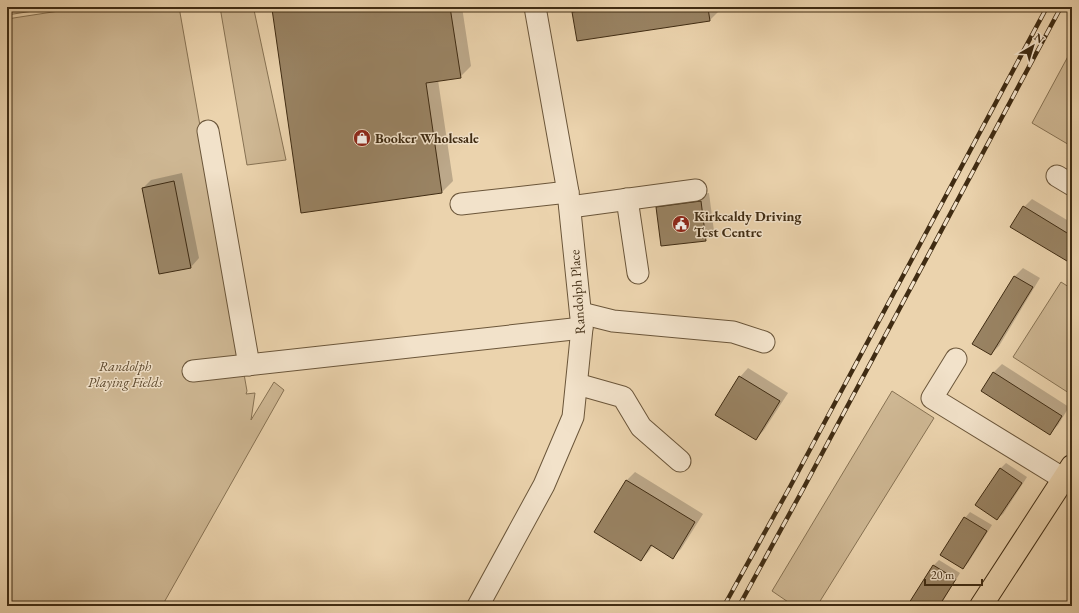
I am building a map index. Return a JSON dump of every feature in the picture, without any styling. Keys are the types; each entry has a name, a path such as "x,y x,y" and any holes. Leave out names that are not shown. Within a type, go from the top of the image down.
{"main road":[{"path":"981,606 1068,472"}],"street":[{"name":"Randolph Place","path":"478,606 544,485 573,417 577,384 582,320 569,200 535,7"},
{"path":"208,131 249,365"},
{"path":"461,204 626,199 696,190"},
{"path":"626,199 638,273"},
{"path":"193,371 249,365 582,320 613,321 733,332 764,342"},
{"path":"956,359 932,398 1068,472"},
{"path":"577,384 623,397 641,427 680,461"}],"green space":[{"path":"7,7 59,7 7,15"},
{"name":"Randolph Playing Fields","path":"85,7 179,7 247,391 246,394 255,393 251,420 274,382 284,390 162,606 7,606 7,19"},
{"path":"220,7 264,7 254,10 286,160 247,165"},
{"path":"1072,49 1072,144 1071,146 1032,123"},
{"path":"1061,282 1072,289 1072,395 1013,357"},
{"path":"892,391 934,418 817,606 794,606 772,591"}],"building":[{"name":"Booker Wholesale","path":"287,7 450,7 461,78 426,83 442,193 301,213 272,9"},
{"path":"604,7 685,7 686,11 708,8 710,21 577,41 572,12"},
{"path":"174,181 191,268 159,274 142,188"},
{"name":"Kirkcaldy Driving Test Centre","path":"701,201 706,241 661,246 656,207"},
{"path":"1023,206 1072,236 1072,264 1010,227"},
{"path":"1014,276 1033,287 991,355 972,344"},
{"path":"993,372 1062,416 1050,435 981,391"},
{"path":"739,376 780,401 756,440 715,415"},
{"path":"1000,468 1022,483 997,520 975,505"},
{"path":"626,480 695,522 673,559 651,545 641,561 594,532"},
{"path":"964,517 987,531 963,569 940,555"},
{"path":"933,565 956,579 939,606 914,606 909,603"}],"railway":[{"path":"724,606 791,485 1047,7"},
{"path":"739,606 1061,7"}],"place":[{"name":"Booker Wholesale","path":"362,138"},
{"name":"Kirkcaldy Driving Test Centre","path":"681,224"}]}
